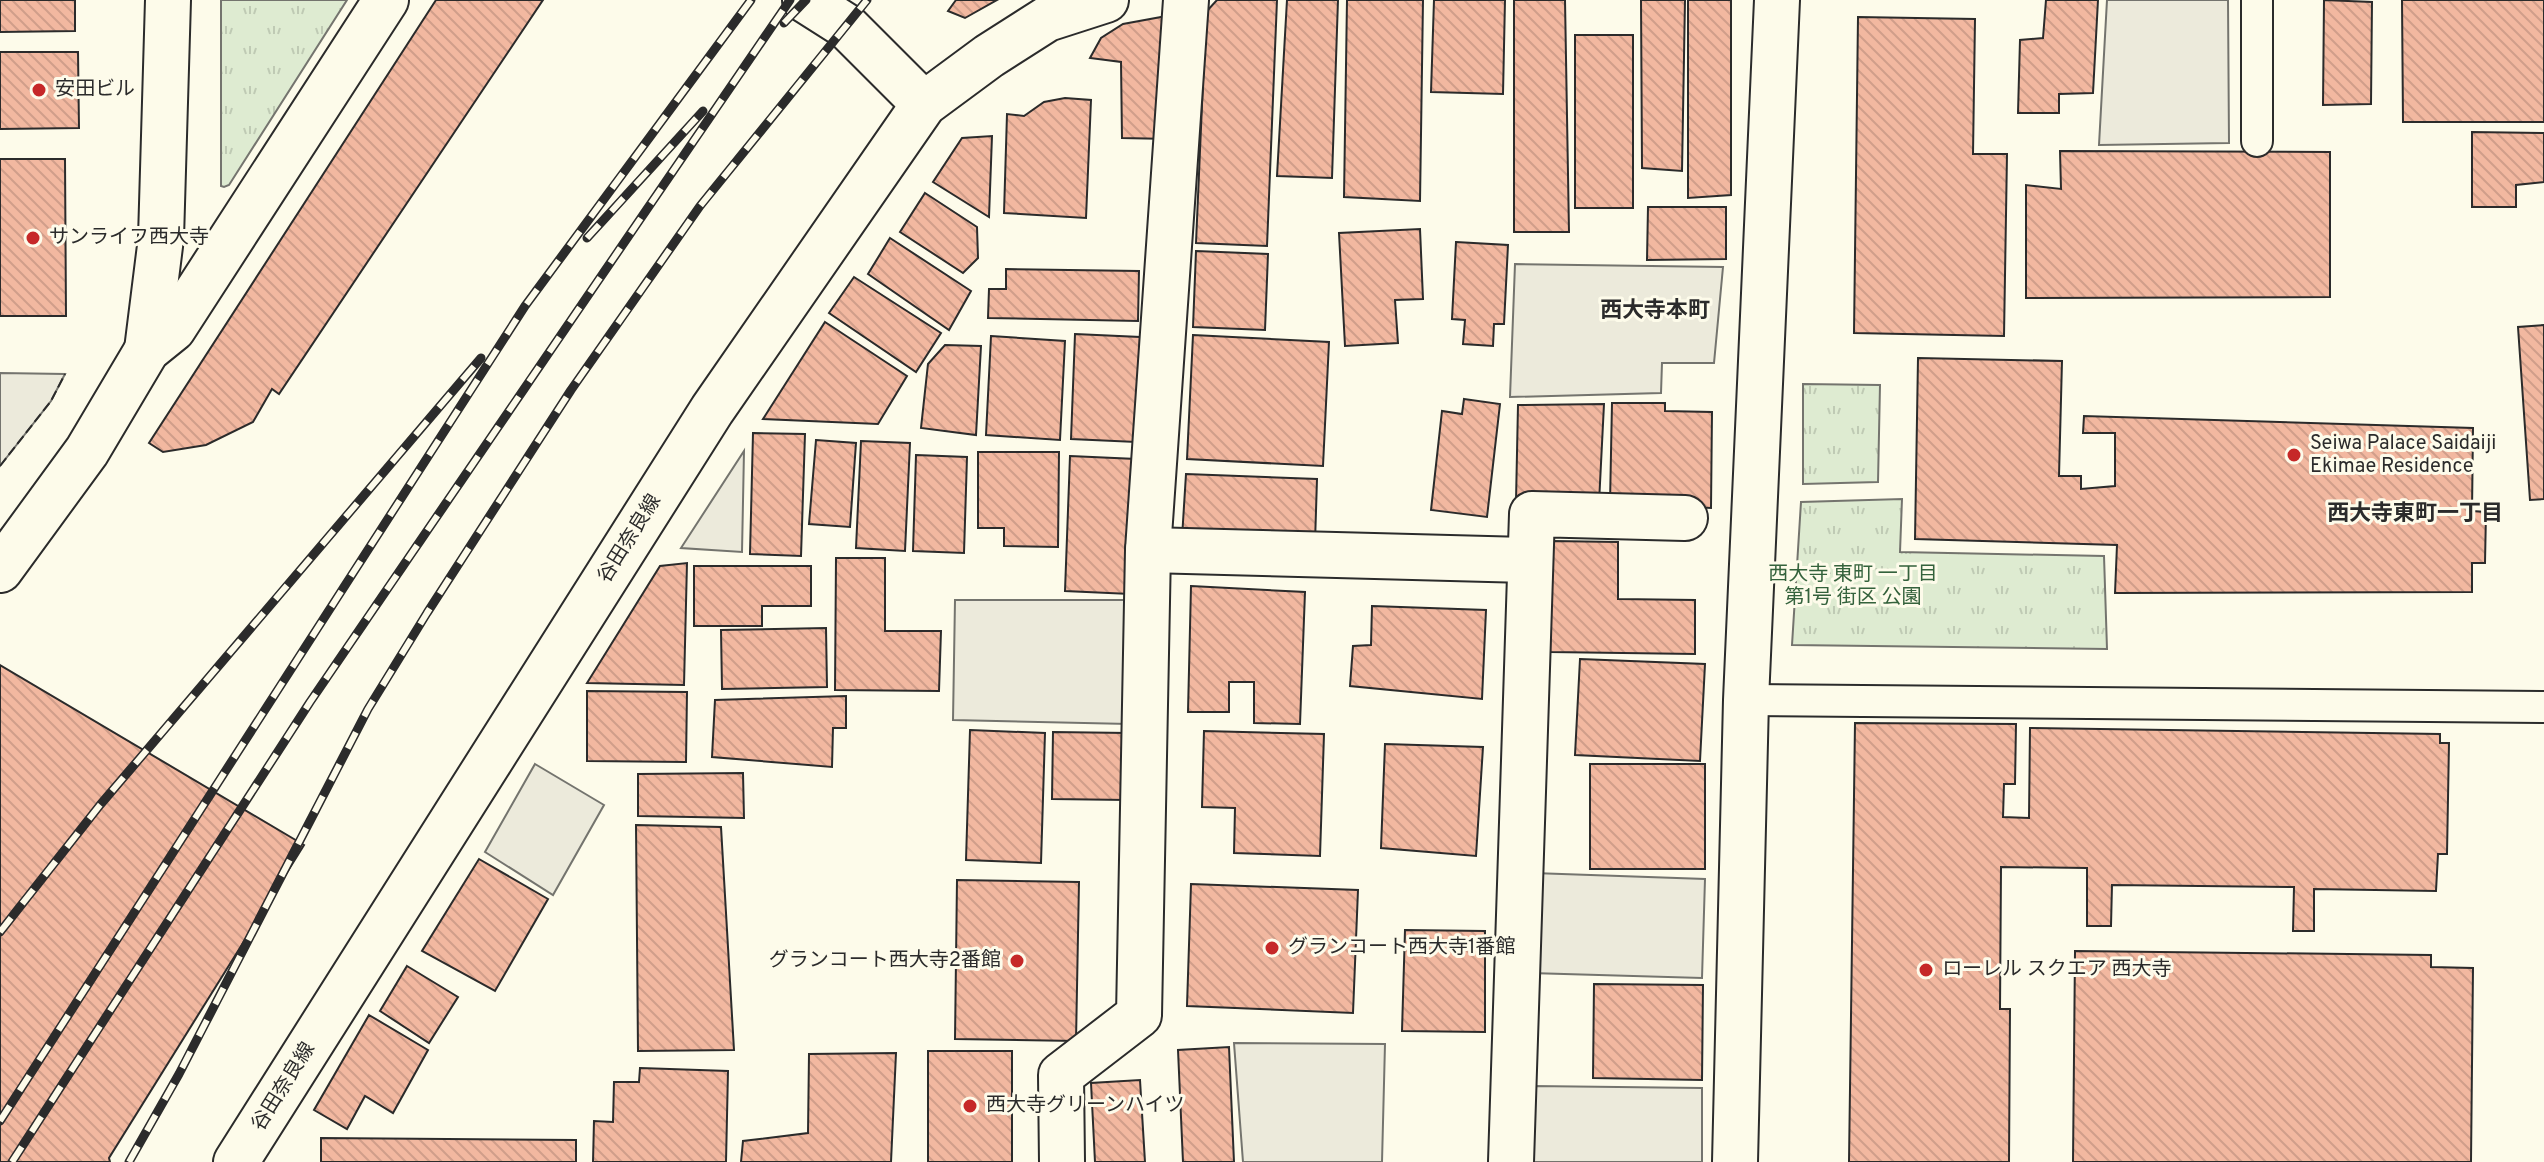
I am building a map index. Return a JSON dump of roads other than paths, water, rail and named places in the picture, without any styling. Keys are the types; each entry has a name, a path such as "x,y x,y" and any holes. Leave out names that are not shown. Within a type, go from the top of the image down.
{"street":[{"path":"147,350 161,238 168,0"},
{"path":"0,570 87,451 147,350 173,329 386,0"},
{"path":"805,0 846,26 924,104"},
{"name":"谷田奈良線","path":"240,1161 712,410 924,104 989,56 1047,19 1106,0"},
{"path":"1062,1162 1061,1075 1139,1015 1148,550 1186,0"},
{"path":"1735,1162 1746,700 1777,0"},
{"path":"1511,1162 1532,514 1685,518"},
{"path":"1148,550 1530,560"}],"lane":[{"path":"2257,0 2257,141"},
{"path":"1746,700 2544,707"}],"railway":[{"path":"0,1121 525,306 751,0"},
{"path":"12,1162 310,702 790,0"},
{"path":"784,23 806,0"},
{"path":"129,1162 179,1074 368,709 427,613 571,390 700,206 867,0"},
{"path":"587,238 703,111"},
{"path":"0,932 100,805 481,358"}],"place":[{"name":"安田ビル","path":"39,90"},
{"name":"サンライフ西大寺","path":"33,238"},
{"name":"Seiwa Palace Saidaiji Ekimae Residence","path":"2294,455"},
{"name":"グランコート西大寺1番館","path":"1272,948"},
{"name":"グランコート西大寺2番館","path":"1017,961"},
{"name":"ローレル スクエア 西大寺","path":"1926,970"},
{"name":"西大寺グリーンハイツ","path":"970,1106"}],"district":[{"name":"西大寺本町","path":"1655,311"},
{"name":"西大寺東町一丁目","path":"2415,514"}],"park label":[{"name":"西大寺 東町 一丁目 第1号 街区 公園","path":"1853,586"}]}
